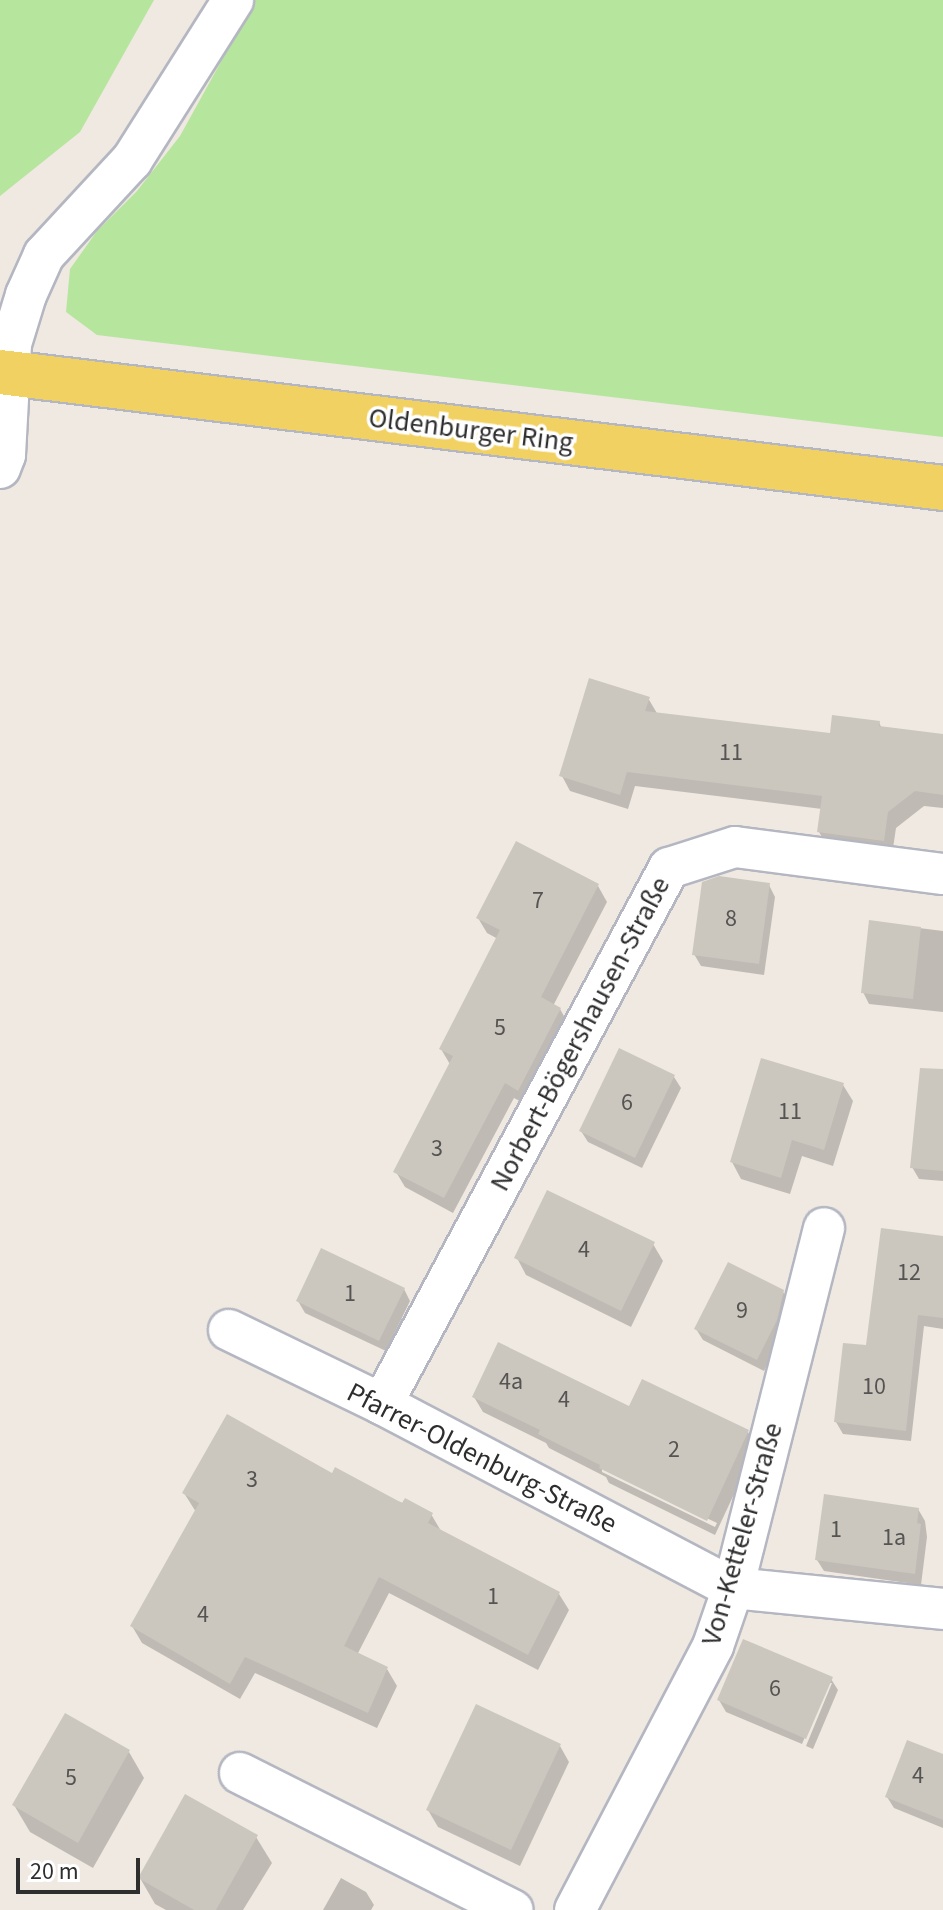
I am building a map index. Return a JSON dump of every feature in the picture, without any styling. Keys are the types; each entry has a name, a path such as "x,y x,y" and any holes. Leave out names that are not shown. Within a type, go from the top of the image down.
{"main road":[{"name":"Oldenburger Ring","path":"4,373 943,488"}],"street":[{"path":"0,468 5,455 4,373 26,295 44,255 132,160 233,0"},
{"name":"Norbert-Bögershausen-Straße","path":"382,1404 669,868 735,847 943,874"},
{"name":"Von-Ketteler-Straße","path":"575,1910 713,1646 733,1588 824,1228"},
{"name":"Pfarrer-Oldenburg-Straße","path":"229,1330 382,1404 733,1588"},
{"path":"733,1588 943,1609"},
{"path":"240,1773 512,1910"}],"green space":[{"path":"0,0 154,0 80,132 0,196"},
{"path":"255,0 943,0 943,437 97,335 66,312 70,269 97,231 137,191 180,136"}],"building":[{"path":"589,678 650,697 645,711 830,733 832,715 880,721 879,726 943,734 943,795 915,791 888,812 884,841 817,832 822,796 627,772 620,795 559,776"},
{"path":"516,841 599,884 541,997 561,1008 518,1091 505,1083 444,1198 393,1172 453,1056 439,1049 500,930 476,918"},
{"path":"719,876 770,883 759,964 692,955 702,882"},
{"path":"869,920 921,927 913,999 861,993"},
{"path":"619,1048 675,1075 635,1158 579,1131"},
{"path":"761,1058 844,1083 824,1150 792,1140 781,1178 730,1162"},
{"path":"920,1068 943,1069 943,1171 910,1168"},
{"path":"547,1190 655,1242 621,1311 514,1258"},
{"path":"881,1228 943,1236 943,1318 918,1315 906,1431 834,1422 843,1343 866,1345"},
{"path":"321,1248 405,1288 379,1341 296,1301"},
{"path":"728,1262 784,1290 777,1320 757,1360 694,1329"},
{"path":"498,1342 629,1406 642,1379 749,1430 707,1521 599,1468 600,1465 538,1434 540,1430 472,1397"},
{"path":"227,1414 332,1473 335,1467 402,1503 405,1498 433,1513 428,1523 560,1592 528,1655 379,1577 344,1646 388,1667 368,1713 245,1657 230,1684 130,1626 199,1503 182,1493"},
{"path":"824,1494 919,1508 917,1523 921,1524 915,1574 815,1560"},
{"path":"743,1639 833,1677 806,1739 717,1700"},
{"path":"476,1704 561,1744 511,1850 426,1810"},
{"path":"65,1713 130,1750 78,1843 12,1805"},
{"path":"907,1740 943,1754 943,1820 885,1797"},
{"path":"185,1794 258,1835 216,1910 194,1910 138,1878"}]}
